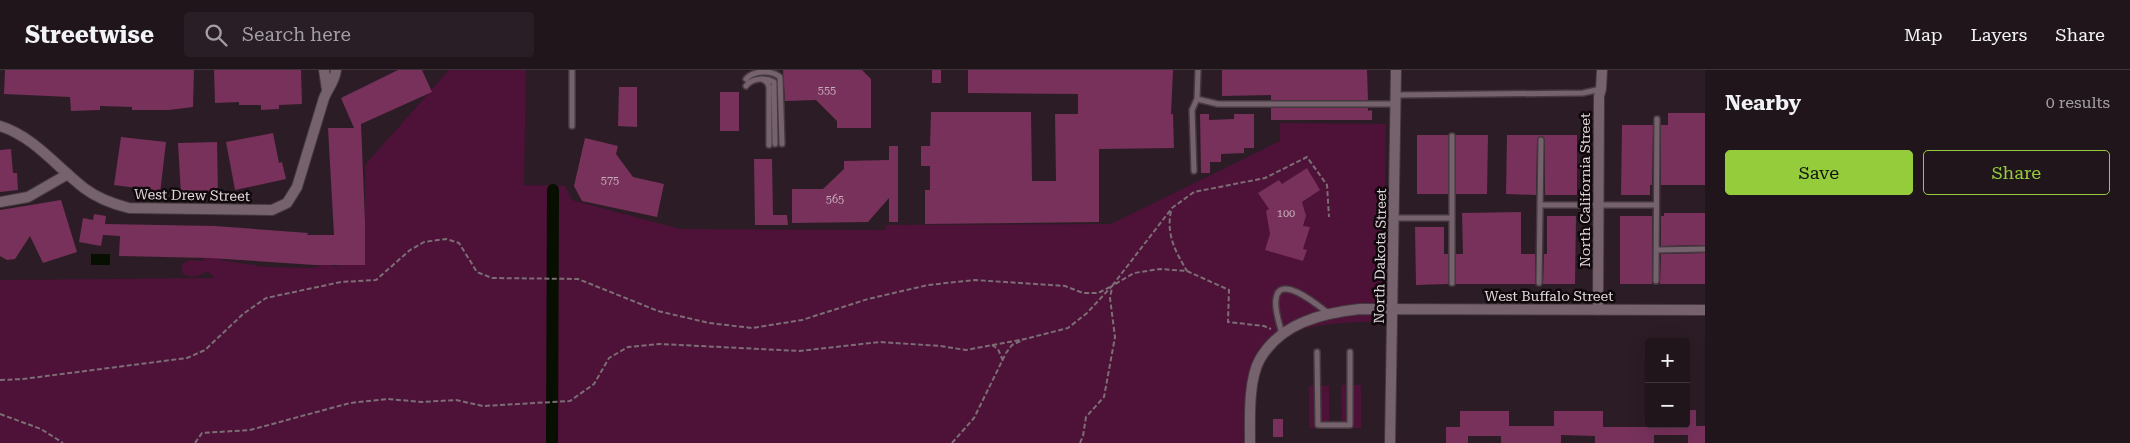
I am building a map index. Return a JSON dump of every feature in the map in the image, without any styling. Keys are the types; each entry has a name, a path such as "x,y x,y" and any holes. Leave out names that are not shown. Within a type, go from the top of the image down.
{"street":[{"name":"West Drew Street","path":"324,70 327,90"},
{"name":"West Drew Street","path":"0,126 25,138 85,189 111,203 129,208 272,210 287,203 297,187 327,90 335,79 336,70"},
{"name":"North Dakota Street","path":"1390,443 1396,70"},
{"name":"North California Street","path":"1598,310 1599,96 1602,70"},
{"path":"0,202 28,197 68,174"},
{"name":"West Buffalo Street","path":"1250,443 1250,407 1260,360 1274,341 1282,335 1308,320 1328,314 1360,309 1705,310"}],"lane":[{"path":"572,70 572,126"},
{"path":"1194,171 1192,110 1197,99 1198,70"},
{"path":"746,79 749,75 772,71 780,77 782,144"},
{"path":"746,86 749,82 761,79 769,79 774,82 776,144"},
{"path":"761,79 767,82 769,87 768,145"},
{"path":"1197,99 1218,104 1395,100 1575,93 1601,89"},
{"path":"1656,281 1657,119"},
{"path":"1452,136 1452,283"},
{"path":"1539,283 1541,140"},
{"path":"1540,204 1656,205"},
{"path":"1394,218 1452,218"},
{"path":"1656,250 1705,249"},
{"path":"1282,335 1275,300 1277,294 1283,290 1301,293 1328,314"},
{"path":"1317,352 1318,425 1350,424 1350,352"}],"path":[{"path":"195,443 202,434 250,430 350,403 388,399 422,402 456,400 483,406 570,401 594,384 609,358 628,346 660,344 798,351 880,342 940,346 966,350 1025,339 1068,328 1087,313 1112,286 1172,208 1194,192 1265,178 1307,157 1327,185 1329,217"},
{"path":"1172,208 1168,225 1174,249 1188,271"},
{"path":"0,380 32,378 186,358 205,350 243,314 266,298 341,282 376,280 410,250 424,242 446,240 458,243 477,272 492,278 578,279 658,311 709,323 752,328 802,320 868,299 928,285 975,280 1065,286 1083,293 1098,293 1134,273 1160,269 1188,271 1229,290 1228,322 1264,326 1282,335"},
{"path":"1080,443 1086,417 1104,396 1115,338 1110,298 1112,286"},
{"path":"952,443 974,418 1012,345 1025,339"},
{"path":"992,345 998,348 1003,361"},
{"path":"0,414 41,428 63,443"}],"shaded area":[{"path":"449,70 526,70 524,185 565,186 572,200 680,229 885,230 886,225 1111,224 1280,141 1280,123 1386,124 1383,322 1322,325 1300,330 1275,341 1255,379 1250,443 0,443 0,280 215,278 207,271 195,276 183,274 181,265 189,260 203,261 205,250 217,253 220,260 265,267 314,268 325,263 336,267 365,253 365,165"},
{"path":"91,254 110,254 110,265 91,265"},
{"path":"1341,385 1361,385 1361,428 1342,428"},
{"path":"1309,386 1329,386 1329,429 1309,428"}],"building":[{"path":"5,70 194,70 193,107 169,110 132,110 132,107 100,106 100,110 71,111 70,97 4,94"},
{"path":"214,70 301,70 302,104 279,105 279,109 261,110 261,105 239,105 239,102 215,103"},
{"path":"398,70 422,70 432,92 361,124 365,265 315,265 210,258 119,256 120,236 103,235 101,246 79,242 83,218 93,220 94,214 106,216 105,224 215,226 308,233 307,235 334,235 328,128 354,128 341,98"},
{"path":"783,70 862,70 871,79 871,128 837,128 837,121 816,100 785,101"},
{"path":"932,70 941,70 941,83 932,83"},
{"path":"968,70 1173,70 1171,114 1173,114 1174,148 1099,149 1099,222 925,224 925,190 930,190 930,166 921,166 921,146 930,146 931,112 1031,112 1032,181 1056,181 1055,114 1078,114 1078,94 968,93"},
{"path":"1222,70 1367,70 1368,100 1271,100 1271,95 1222,96"},
{"path":"619,87 637,87 637,127 618,126"},
{"path":"720,92 739,92 739,131 720,131"},
{"path":"1271,108 1368,108 1368,111 1372,110 1372,120 1271,120"},
{"path":"1668,113 1705,113 1705,185 1661,185 1661,125 1668,125"},
{"path":"1200,114 1209,114 1209,120 1234,119 1234,114 1254,114 1254,148 1244,148 1244,153 1221,154 1221,162 1210,162 1210,173 1201,173"},
{"path":"1622,125 1653,125 1652,185 1650,185 1650,195 1621,195"},
{"path":"273,133 279,163 282,162 286,179 235,190 226,142"},
{"path":"1417,135 1448,135 1448,194 1417,194"},
{"path":"1456,135 1488,135 1487,194 1456,194"},
{"path":"1507,135 1577,135 1577,195 1545,195 1545,140 1541,136 1537,140 1536,195 1506,194"},
{"path":"121,137 166,142 160,194 143,192 144,189 114,185"},
{"path":"585,138 618,146 616,154 633,177 664,184 657,217 582,201 574,186"},
{"path":"217,142 218,194 181,195 178,143"},
{"path":"889,146 898,146 898,222 889,222 889,198 868,222 792,223 792,189 823,189 844,169 844,161 889,160"},
{"path":"11,149 13,173 17,173 18,190 0,192 0,150"},
{"path":"754,159 772,159 773,215 787,215 788,225 755,225"},
{"path":"1307,168 1320,190 1302,202 1306,216 1303,226 1310,227 1303,249 1307,250 1303,261 1265,250 1270,234 1266,211 1269,209 1258,193 1279,180 1282,184"},
{"path":"61,200 77,252 43,263 30,236 15,259 7,260 0,256 0,210"},
{"path":"1521,212 1521,254 1535,254 1535,284 1456,284 1456,254 1463,254 1462,213"},
{"path":"1664,213 1705,213 1705,245 1661,246 1661,216 1664,216"},
{"path":"1547,216 1576,216 1575,284 1543,284 1544,254 1547,254"},
{"path":"1620,216 1652,216 1652,284 1620,284"},
{"path":"1415,227 1444,227 1444,254 1448,254 1448,284 1416,285"},
{"path":"1705,253 1705,284 1660,284 1661,254"},
{"path":"1690,410 1696,410 1696,426 1705,426 1705,443 1688,443 1688,435 1654,435 1654,443 1595,443 1595,436 1561,435 1561,443 1501,443 1501,436 1468,436 1468,443 1446,443 1446,427 1460,427 1460,411 1509,411 1509,426 1554,426 1554,411 1603,411 1603,427 1690,428"},
{"path":"1273,419 1283,419 1283,437 1273,437"}],"waterway":[{"path":"552,443 553,190"}]}
